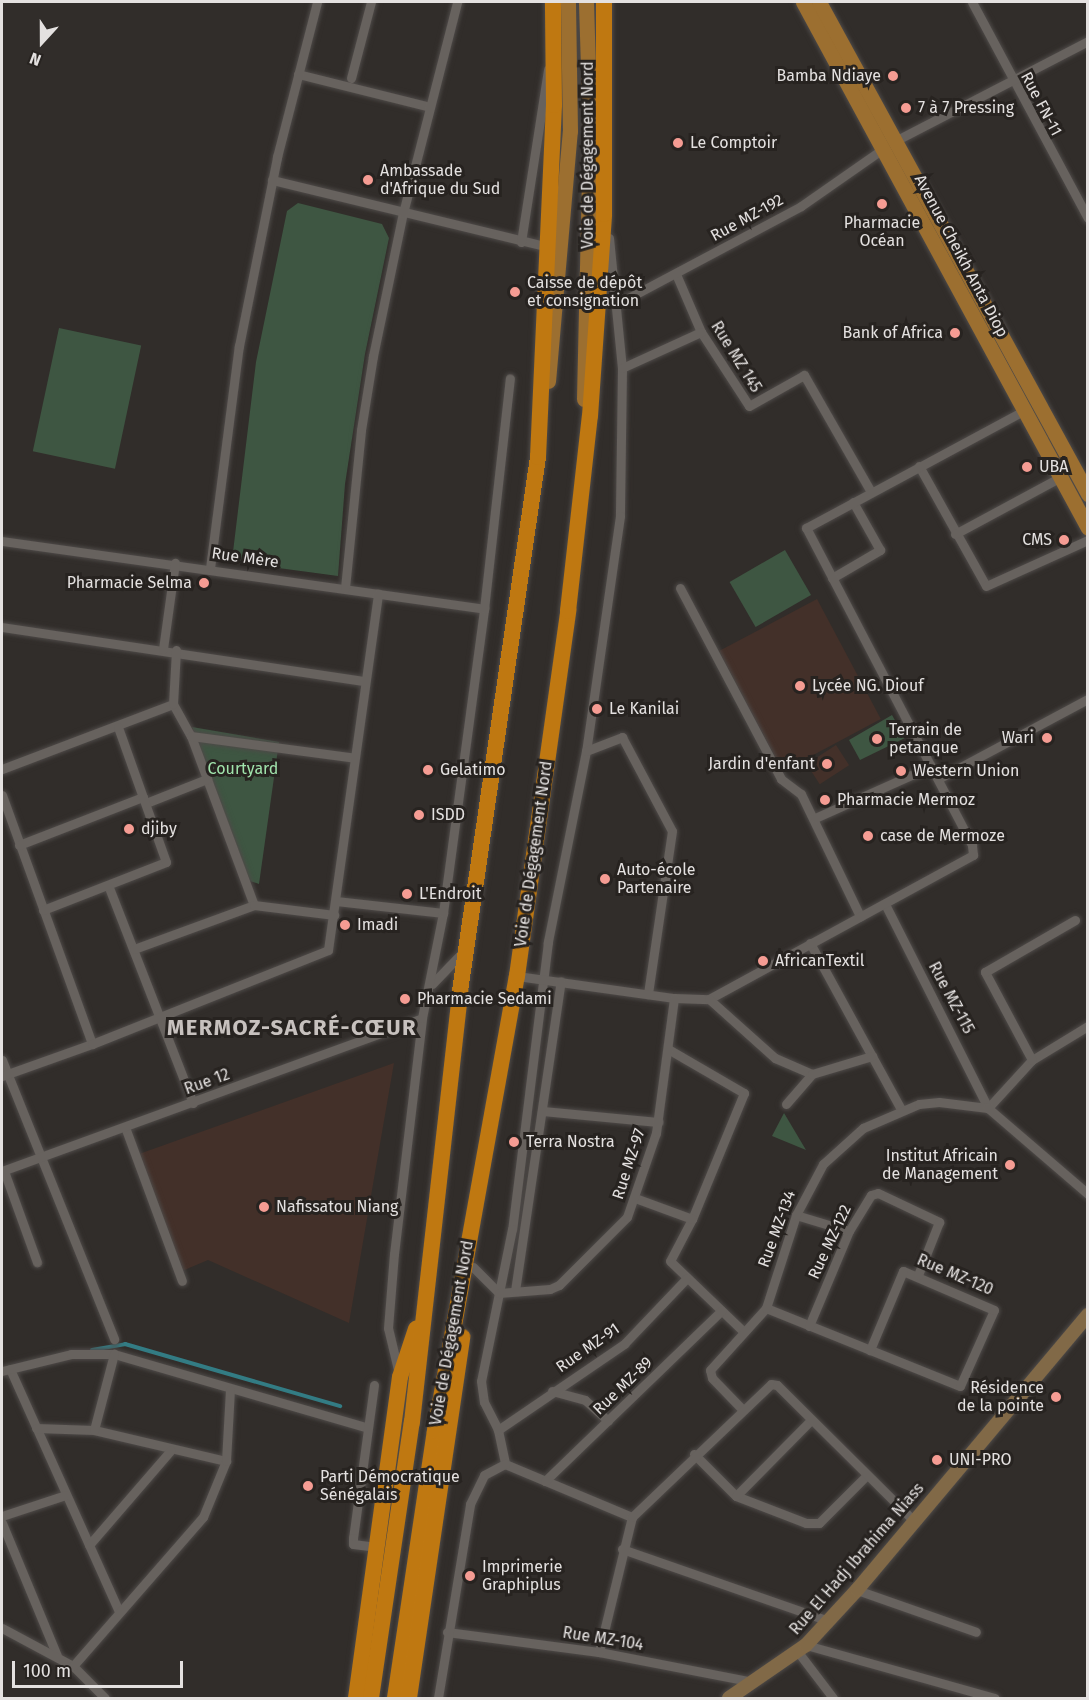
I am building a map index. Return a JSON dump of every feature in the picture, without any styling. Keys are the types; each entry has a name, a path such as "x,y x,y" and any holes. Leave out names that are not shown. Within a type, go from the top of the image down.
{"highway":[{"path":"538,457 548,247 554,2"},
{"path":"582,462 590,416 604,214 604,2"},
{"name":"Voie de Dégagement Nord","path":"370,1698 412,1422 466,949 538,457"},
{"name":"Voie de Dégagement Nord","path":"395,1698 435,1431 517,976 568,611 582,462"},
{"path":"409,1698 473,1267 472,1217"},
{"path":"356,1698 400,1377 423,1312"}],"main road":[{"name":"Voie de Dégagement Nord","path":"538,457 566,201 571,91 568,2"},
{"name":"Voie de Dégagement Nord","path":"582,462 588,201 586,2"},
{"name":"Avenue Cheikh Anta Diop","path":"803,2 890,145 1088,494"},
{"name":"Avenue Cheikh Anta Diop","path":"819,2 1023,411 1088,528"}],"street":[{"path":"210,568 238,346 272,180 316,2"},
{"path":"351,78 371,2"},
{"path":"345,588 361,430 403,213 457,2"},
{"name":"Rue FN-11","path":"972,2 1012,81 1088,218"},
{"path":"521,242 555,32"},
{"name":"Rue MZ-192","path":"617,304 828,190 890,145 1088,41"},
{"path":"298,74 430,107"},
{"path":"272,180 548,247"},
{"path":"505,1464 498,1430 484,1402 481,1381 512,1229 544,980 586,751 620,516 622,368 617,304 604,214"},
{"name":"Rue MZ 145","path":"676,274 701,332 749,406 804,375 871,492"},
{"path":"622,368 701,332"},
{"path":"400,1377 388,1328 422,1018 432,984 443,913 484,609 510,378"},
{"path":"517,976 674,998 709,999 973,855 975,850 806,528 1023,411"},
{"path":"919,466 955,534 988,587 1088,540"},
{"path":"955,534 1059,478"},
{"path":"832,578 880,550 854,502"},
{"name":"Rue Mère","path":"2,541 175,563 484,609"},
{"path":"163,649 175,563"},
{"path":"680,588 781,779 801,794 815,818 860,916"},
{"path":"4,1075 92,1044 324,954 330,945 367,685 364,681 378,593"},
{"path":"2,627 163,649 364,681"},
{"path":"176,651 173,704 190,736 254,905"},
{"path":"938,779 1088,699"},
{"path":"2,769 118,727 173,704"},
{"path":"43,910 166,862 118,727"},
{"path":"190,736 355,758"},
{"path":"586,751 622,737 672,831 648,994"},
{"path":"815,818 931,766"},
{"path":"19,845 207,779"},
{"path":"2,795 92,1044"},
{"path":"108,885 193,1103"},
{"path":"336,901 443,913"},
{"name":"Rue MZ-115","path":"885,904 988,1108"},
{"path":"134,949 254,905 334,915"},
{"path":"1032,1060 985,972 1075,920"},
{"path":"810,943 901,1109"},
{"path":"432,984 466,949"},
{"path":"515,1292 561,981"},
{"name":"Rue MZ-97","path":"499,1293 558,1285 618,1228 635,1198 658,1122 674,998"},
{"path":"709,999 775,1058 812,1074"},
{"name":"Rue 12","path":"3,1171 422,1018"},
{"path":"1088,1026 1032,1060 988,1108 1088,1194"},
{"path":"668,1049 744,1093 692,1219 670,1261 742,1331"},
{"path":"786,1104 812,1074 872,1056"},
{"path":"2,1060 4,1075 114,1339"},
{"name":"Rue MZ-134","path":"742,1409 712,1378 710,1370 742,1331 766,1308 796,1215 823,1164 844,1142 901,1109 939,1102 988,1108"},
{"path":"542,1111 658,1122"},
{"path":"125,1127 182,1281"},
{"path":"3,1171 37,1262"},
{"name":"Rue MZ-122","path":"809,1326 849,1231 875,1193 939,1221 918,1275"},
{"path":"635,1198 692,1219"},
{"path":"796,1215 849,1231"},
{"path":"473,1267 499,1293"},
{"name":"Rue MZ-120","path":"903,1271 918,1275 994,1310 960,1386 870,1350 903,1271"},
{"name":"Rue MZ-91","path":"498,1430 624,1344 686,1279"},
{"path":"766,1308 870,1350"},
{"name":"Rue MZ-89","path":"545,1481 721,1311"},
{"name":"Rue El Hadj Ibrahima Niass","path":"729,1698 802,1648 856,1590 1088,1315"},
{"path":"119,1612 36,1428 6,1370 70,1354 114,1354 230,1390 366,1427"},
{"path":"94,1430 114,1354"},
{"path":"599,1652 622,1549 632,1517 742,1409 771,1384 777,1385 913,1520"},
{"path":"374,1385 366,1427 353,1544 377,1547"},
{"path":"73,1666 203,1517 226,1461 230,1390"},
{"path":"552,1391 585,1400 608,1421"},
{"path":"736,1496 811,1420"},
{"path":"36,1428 94,1430 171,1450 226,1461"},
{"path":"89,1545 171,1450"},
{"path":"694,1455 736,1496 806,1523 819,1523 867,1476"},
{"path":"505,1464 632,1517"},
{"path":"438,1698 447,1632 470,1504 484,1475 505,1464"},
{"path":"2,1516 66,1495"},
{"path":"2,1523 57,1656"},
{"path":"622,1549 826,1620"},
{"path":"856,1590 976,1632"},
{"path":"2,1628 73,1666 104,1698"},
{"name":"Rue MZ-104","path":"447,1632 599,1652 754,1682"},
{"path":"802,1648 833,1698"},
{"path":"802,1648 995,1698"}],"shaded area":[{"name":"Lycée NG. Diouf","path":"817,599 881,719 783,771 719,651"},
{"name":"Jardin d'enfant","path":"836,745 849,765 820,784 807,764"},
{"name":"Nafissatou Niang","path":"394,1063 349,1323 208,1260 182,1271 139,1154"}],"green space":[{"path":"298,203 382,224 389,238 365,354 345,484 338,576 241,563 233,552 256,362 287,211"},
{"path":"59,328 141,345 115,469 33,451"},
{"path":"785,550 811,595 756,627 730,582"},
{"name":"Terrain de petanque","path":"892,715 905,738 860,760 849,740"},
{"name":"Courtyard","path":"192,727 279,742 259,884 250,881"},
{"path":"784,1113 806,1150 772,1136"}],"waterway":[{"path":"92,1350 125,1344 340,1406"}],"place":[{"name":"Bamba Ndiaye","path":"893,76"},
{"name":"7 à 7 Pressing","path":"906,108"},
{"name":"Le Comptoir","path":"678,143"},
{"name":"Ambassade d'Afrique du Sud","path":"368,180"},
{"name":"Pharmacie Océan","path":"882,204"},
{"name":"Caisse de dépôt et consignation","path":"515,292"},
{"name":"Bank of Africa","path":"955,333"},
{"name":"UBA","path":"1027,467"},
{"name":"CMS","path":"1064,540"},
{"name":"Pharmacie Selma","path":"204,583"},
{"name":"Lycée NG. Diouf","path":"800,686"},
{"name":"Le Kanilai","path":"597,709"},
{"name":"Wari","path":"1047,738"},
{"name":"Terrain de petanque","path":"877,739"},
{"name":"Jardin d'enfant","path":"827,764"},
{"name":"Gelatimo","path":"428,770"},
{"name":"Western Union","path":"901,771"},
{"name":"Pharmacie Mermoz","path":"825,800"},
{"name":"ISDD","path":"419,815"},
{"name":"djiby","path":"129,829"},
{"name":"case de Mermoze","path":"868,836"},
{"name":"Auto-école Partenaire","path":"605,879"},
{"name":"L'Endroit","path":"407,894"},
{"name":"Imadi","path":"345,925"},
{"name":"AfricanTextil","path":"763,961"},
{"name":"Pharmacie Sedami","path":"405,999"},
{"name":"Terra Nostra","path":"514,1142"},
{"name":"Institut Africain de Management","path":"1010,1165"},
{"name":"Nafissatou Niang","path":"264,1207"},
{"name":"Résidence de la pointe","path":"1056,1397"},
{"name":"UNI-PRO","path":"937,1460"},
{"name":"Parti Démocratique Sénégalais","path":"308,1486"},
{"name":"Imprimerie Graphiplus","path":"470,1576"}],"district":[{"name":"MERMOZ-SACRÉ-CŒUR","path":"292,1028"}]}
